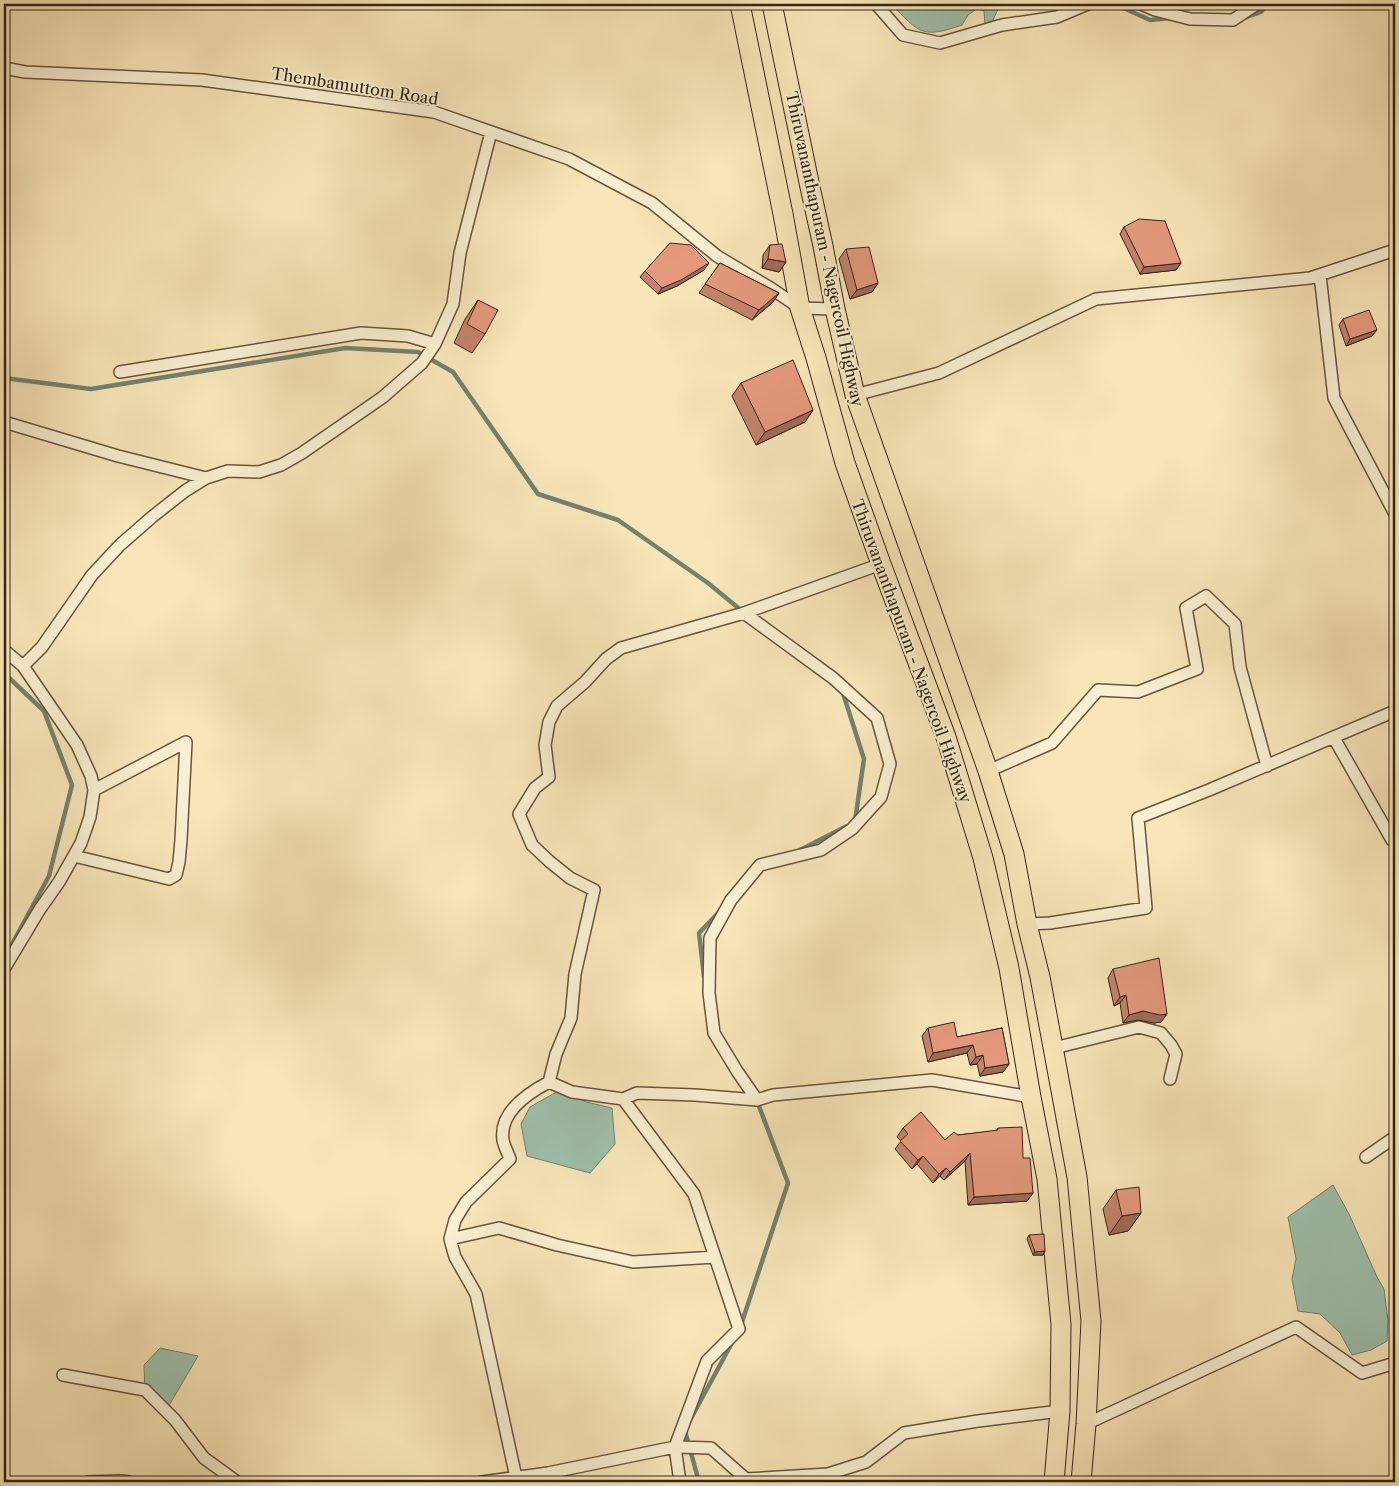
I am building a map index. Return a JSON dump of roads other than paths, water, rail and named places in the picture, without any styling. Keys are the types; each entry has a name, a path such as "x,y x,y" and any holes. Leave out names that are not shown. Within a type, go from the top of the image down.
{"main road":[{"name":"Thiruvananthapuram - Nagercoil Highway","path":"740,4 783,214 800,308 845,463 946,737 983,858 1009,968 1047,1179 1061,1324 1060,1412 1054,1482"},
{"name":"Thiruvananthapuram - Nagercoil Highway","path":"772,4 854,395 905,541 973,725 1014,854 1027,924 1040,977 1077,1177 1091,1321 1081,1482"}],"street":[{"path":"876,4 903,35 940,43 1002,26 1057,17 1088,4"},
{"path":"1141,4 1155,10 1190,19 1233,20 1258,4"},
{"name":"Thembamuttom Road","path":"4,68 25,72 202,80 434,112 570,159 652,203 717,256 800,308"},
{"path":"23,666 46,641 92,575 120,545 185,491 206,478 228,471 260,472 281,465 302,453 383,397 422,363 435,344 453,304 460,253 492,132"},
{"path":"854,395 939,373 1096,299 1310,278 1395,250"},
{"path":"1320,275 1334,398 1395,514"},
{"path":"800,308 835,309"},
{"path":"120,372 361,333 408,336 435,344"},
{"path":"4,422 118,456 206,478"},
{"path":"516,1480 476,1294 455,1257 450,1239 456,1220 466,1202 510,1159 503,1140 505,1120 520,1101 549,1082 556,1054 571,1018 576,974 594,890 570,878 532,844 519,814 535,788 550,777 545,745 549,722 558,706 586,682 606,659 621,648 744,613 881,564"},
{"path":"988,772 1052,743 1098,690 1138,692 1197,669 1186,608 1206,596 1235,624 1240,667 1267,766"},
{"path":"744,613 833,678 877,718 890,764 881,798 852,829 821,850 760,865 731,900 710,938 710,993 714,1033 757,1100"},
{"path":"4,650 23,666 77,745 91,776 94,790 90,817 81,843 4,969"},
{"path":"1027,924 1050,923 1146,908 1138,818 1395,712"},
{"path":"1334,738 1392,840 1395,842"},
{"path":"74,856 169,879 176,875 181,840 186,742 94,790"},
{"path":"1054,1048 1139,1026 1161,1033 1174,1049 1176,1054 1170,1079"},
{"path":"549,1082 572,1092 623,1099 637,1093 757,1100 772,1095 932,1080 1031,1096"},
{"path":"623,1099 694,1194 739,1329 707,1361 676,1447 680,1482"},
{"path":"1366,1157 1395,1137"},
{"path":"450,1239 499,1228 557,1245 633,1262 715,1257"},
{"path":"1086,1424 1296,1327 1362,1373 1395,1363"},
{"path":"63,1375 144,1390 175,1420 204,1458 237,1482"},
{"path":"482,1482 516,1480 676,1447 711,1448 746,1479 828,1474 866,1462 904,1433 978,1421 1060,1412"},
{"path":"88,1482 129,1482"}],"waterway":[{"path":"1103,4 1119,6 1150,20 1171,18"},
{"path":"1244,18 1261,12 1267,4"},
{"path":"4,378 91,389 345,348 418,352 453,372 538,494 618,520 708,583 742,611"},
{"path":"4,673 44,711 72,785 49,876 4,959"},
{"path":"842,690 864,759 855,821"},
{"path":"800,850 847,826"},
{"path":"704,977 699,933 720,911"},
{"path":"741,1325 788,1183 757,1101"},
{"path":"689,1422 733,1341"},
{"path":"685,1431 699,1482"}]}
